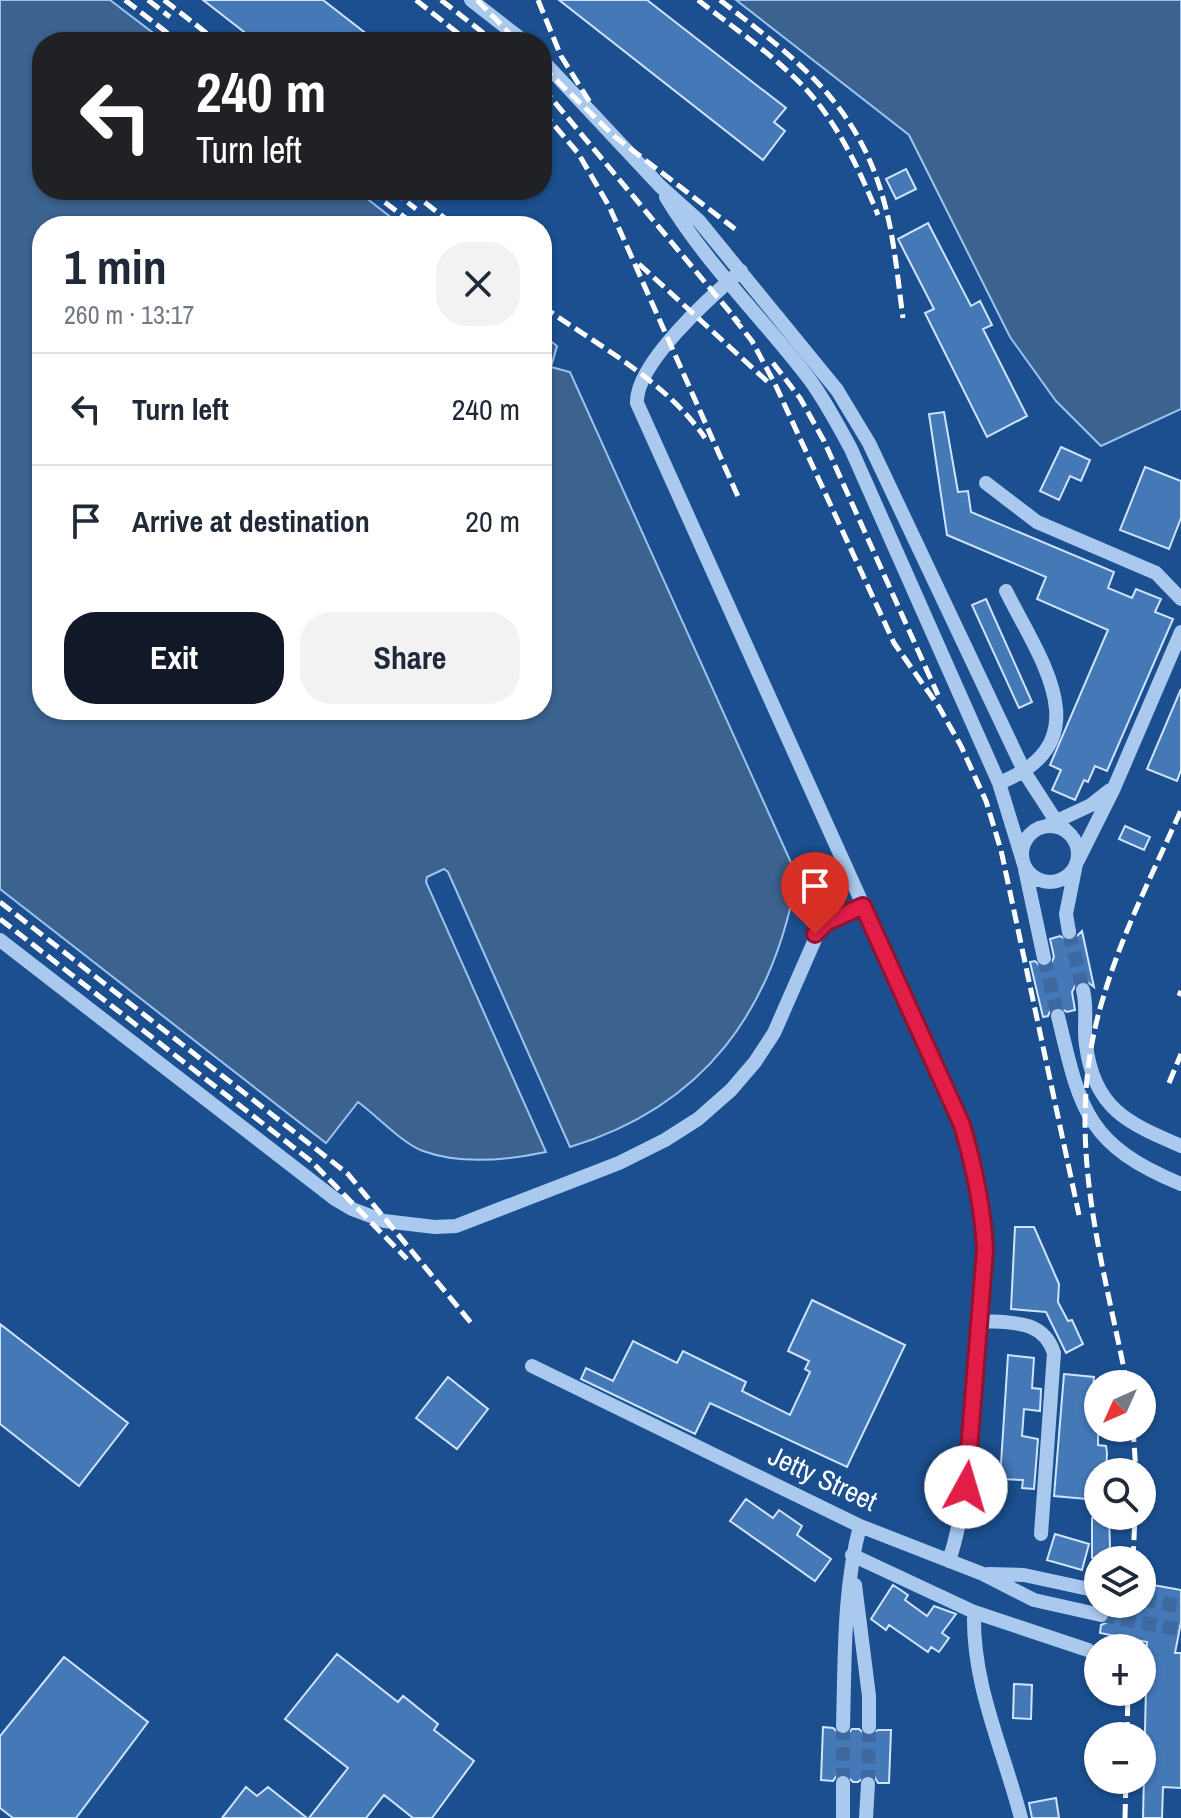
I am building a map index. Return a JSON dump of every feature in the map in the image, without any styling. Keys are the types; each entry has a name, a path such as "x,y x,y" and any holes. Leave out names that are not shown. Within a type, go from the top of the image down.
{"lane":[{"path":"471,0 512,32"},
{"path":"552,71 660,186 699,221 818,365 862,430 1025,773 1056,821 1076,843 1076,864 1066,914 1069,932"},
{"path":"660,186 686,232 788,353 828,407 851,449 999,783 1023,863 1044,958"},
{"path":"741,271 694,313 644,376 638,386 637,403 962,1125 971,1155 984,1235 981,1321 966,1487 949,1561"},
{"path":"986,483 1037,522 1156,573 1181,599"},
{"path":"999,783 1025,773 1035,763 1054,732 1058,707 1052,684 1006,591"},
{"path":"1114,788 1091,805 1038,829 1025,842 1023,863 1033,877 1051,883 1060,881 1076,864 1114,788 1181,632"},
{"path":"1038,829 1056,827 1071,835"},
{"path":"0,940 335,1199 384,1221 447,1227 619,1163 698,1119 731,1090 774,1033 820,928 863,906"},
{"path":"1083,990 1087,1052 1105,1100 1129,1123 1181,1146"},
{"path":"1058,1016 1079,1096 1106,1140 1132,1161 1181,1184"},
{"path":"981,1321 1036,1328 1047,1336 1054,1353 1041,1534"},
{"name":"Jetty Street","path":"532,1366 860,1526 983,1574 1034,1600 1084,1611"},
{"path":"843,1726 847,1613 852,1562 860,1526"},
{"path":"852,1562 974,1612 1084,1649"},
{"path":"852,1562 869,1696 869,1727"},
{"path":"983,1574 1024,1575 1084,1588"},
{"path":"974,1612 974,1658 1021,1818"},
{"path":"843,1783 843,1818"},
{"path":"866,1818 868,1784"}],"water":[{"path":"0,0 110,0 152,32 32,32 32,200 369,200 389,216 32,216 32,720 552,720 552,367 570,372 797,876 786,924 770,969 750,1010 725,1046 695,1079 659,1106 618,1129 570,1147 448,872 444,869 427,877 426,882 546,1152 484,1160 453,1158 423,1151 407,1142 358,1102 326,1143 0,889"},
{"path":"736,0 1181,0 1181,409 1101,446 1056,401 1010,337 909,135"},
{"path":"552,342 557,346 552,364"}],"building":[{"path":"203,0 323,0 364,32 244,32"},
{"path":"559,0 647,0 786,108 774,122 785,131 763,160"},
{"path":"906,169 916,189 896,199 886,179"},
{"path":"928,223 971,306 980,301 992,325 983,329 1027,416 987,437 925,313 934,309 898,239"},
{"path":"944,412 958,492 968,491 971,512 1114,572 1108,588 1132,598 1136,589 1161,599 1155,612 1173,619 1107,771 1095,766 1075,800 1052,790 1061,770 1050,765 1108,630 1037,599 1046,577 947,535 929,414"},
{"path":"1061,447 1090,460 1081,481 1070,476 1059,500 1040,491"},
{"path":"1145,467 1181,481 1181,518 1169,549 1120,530"},
{"path":"986,599 1032,702 1019,708 972,605"},
{"path":"1181,689 1181,770 1177,781 1147,769"},
{"path":"1125,826 1150,837 1144,850 1119,839"},
{"path":"1082,931 1094,987 1085,980 1077,982 1072,992 1075,1010 1067,1012 1056,1006 1048,1016 1043,1017 1030,962 1035,961 1042,968 1050,966 1054,957 1050,939 1060,936 1071,942"},
{"path":"1015,1227 1034,1227 1059,1284 1058,1302 1068,1321 1072,1320 1083,1344 1066,1353 1046,1312 1011,1309"},
{"path":"812,1300 905,1345 847,1467 710,1403 695,1434 581,1379 586,1368 613,1381 633,1341 677,1363 683,1351 746,1382 742,1391 790,1415 810,1372 805,1369 809,1361 788,1351"},
{"path":"0,1324 128,1423 79,1486 0,1424"},
{"path":"1008,1355 1034,1358 1032,1388 1041,1389 1040,1411 1024,1409 1022,1436 1038,1439 1034,1489 1022,1488 1023,1480 1000,1479"},
{"path":"1064,1374 1084,1376 1084,1442 1098,1442 1098,1445 1106,1446 1107,1458 1084,1458 1084,1499 1054,1496"},
{"path":"448,1377 488,1409 457,1449 416,1418"},
{"path":"746,1499 773,1518 779,1510 802,1526 797,1535 831,1559 815,1581 730,1521"},
{"path":"1092,1530 1109,1530 1110,1546 1092,1546"},
{"path":"1055,1534 1089,1544 1084,1546 1082,1570 1047,1560"},
{"path":"893,1585 908,1595 905,1600 927,1616 934,1606 956,1614 942,1633 949,1638 939,1652 931,1647 928,1652 889,1625 886,1630 871,1619"},
{"path":"1156,1586 1181,1590 1181,1622 1175,1653 1181,1653 1181,1788 1163,1787 1162,1818 1143,1818 1144,1794 1156,1794 1156,1722 1145,1722 1146,1706 1156,1706 1156,1634 1100,1633 1101,1625 1110,1618 1156,1618"},
{"path":"337,1654 398,1702 403,1696 438,1724 434,1730 474,1761 432,1818 413,1818 384,1795 366,1818 309,1818 348,1768 285,1719"},
{"path":"64,1657 148,1722 76,1818 13,1818 0,1808 0,1736"},
{"path":"1014,1684 1032,1685 1031,1719 1013,1718"},
{"path":"823,1727 833,1728 842,1736 852,1729 859,1729 868,1737 878,1730 891,1730 889,1783 878,1783 874,1776 868,1774 858,1782 853,1782 844,1773 837,1775 833,1781 821,1780"},
{"path":"246,1787 257,1796 268,1787 307,1818 222,1818"},
{"path":"1056,1798 1059,1818 1032,1818 1029,1803"}],"tunnel":[{"path":"1069,932 1083,990"},
{"path":"1044,958 1058,1016"},
{"path":"1156,1602 1181,1607"},
{"path":"1117,1618 1181,1630"},
{"path":"843,1726 843,1783"},
{"path":"868,1784 869,1727"}],"railway":[{"path":"125,0 166,32"},
{"path":"148,0 170,17"},
{"path":"164,0 205,32"},
{"path":"416,0 456,32"},
{"path":"441,0 482,32"},
{"path":"477,0 508,32"},
{"path":"538,0 551,32"},
{"path":"698,0 772,57 809,92 844,142 878,215"},
{"path":"720,0 801,66 843,114 860,141 875,173 886,209 903,318"},
{"path":"552,34 561,56 591,104"},
{"path":"552,76 614,136 735,229"},
{"path":"552,99 739,323"},
{"path":"552,123 578,153 609,206 740,501"},
{"path":"382,200 403,216"},
{"path":"405,200 416,209"},
{"path":"422,200 442,216"},
{"path":"639,264 769,383"},
{"path":"552,313 651,381 705,438"},
{"path":"733,317 752,341 775,384 894,643 939,707 986,801 1001,850 1079,1215"},
{"path":"773,363 800,398 824,441 938,695"},
{"path":"1124,1370 1090,1191 1086,1094 1092,1045 1112,971 1181,810"},
{"path":"0,902 348,1174 472,1324"},
{"path":"0,919 311,1161 407,1259"},
{"path":"1179,996 1181,991"},
{"path":"1169,1083 1181,1054"},
{"path":"1134,1442 1135,1458"},
{"path":"1134,1530 1134,1546"},
{"path":"1127,1722 1128,1706"},
{"path":"1125,1818 1126,1794"}],"route":[{"path":"815,934 827,922 863,906 962,1125 971,1155 985,1250 966,1487"}]}
